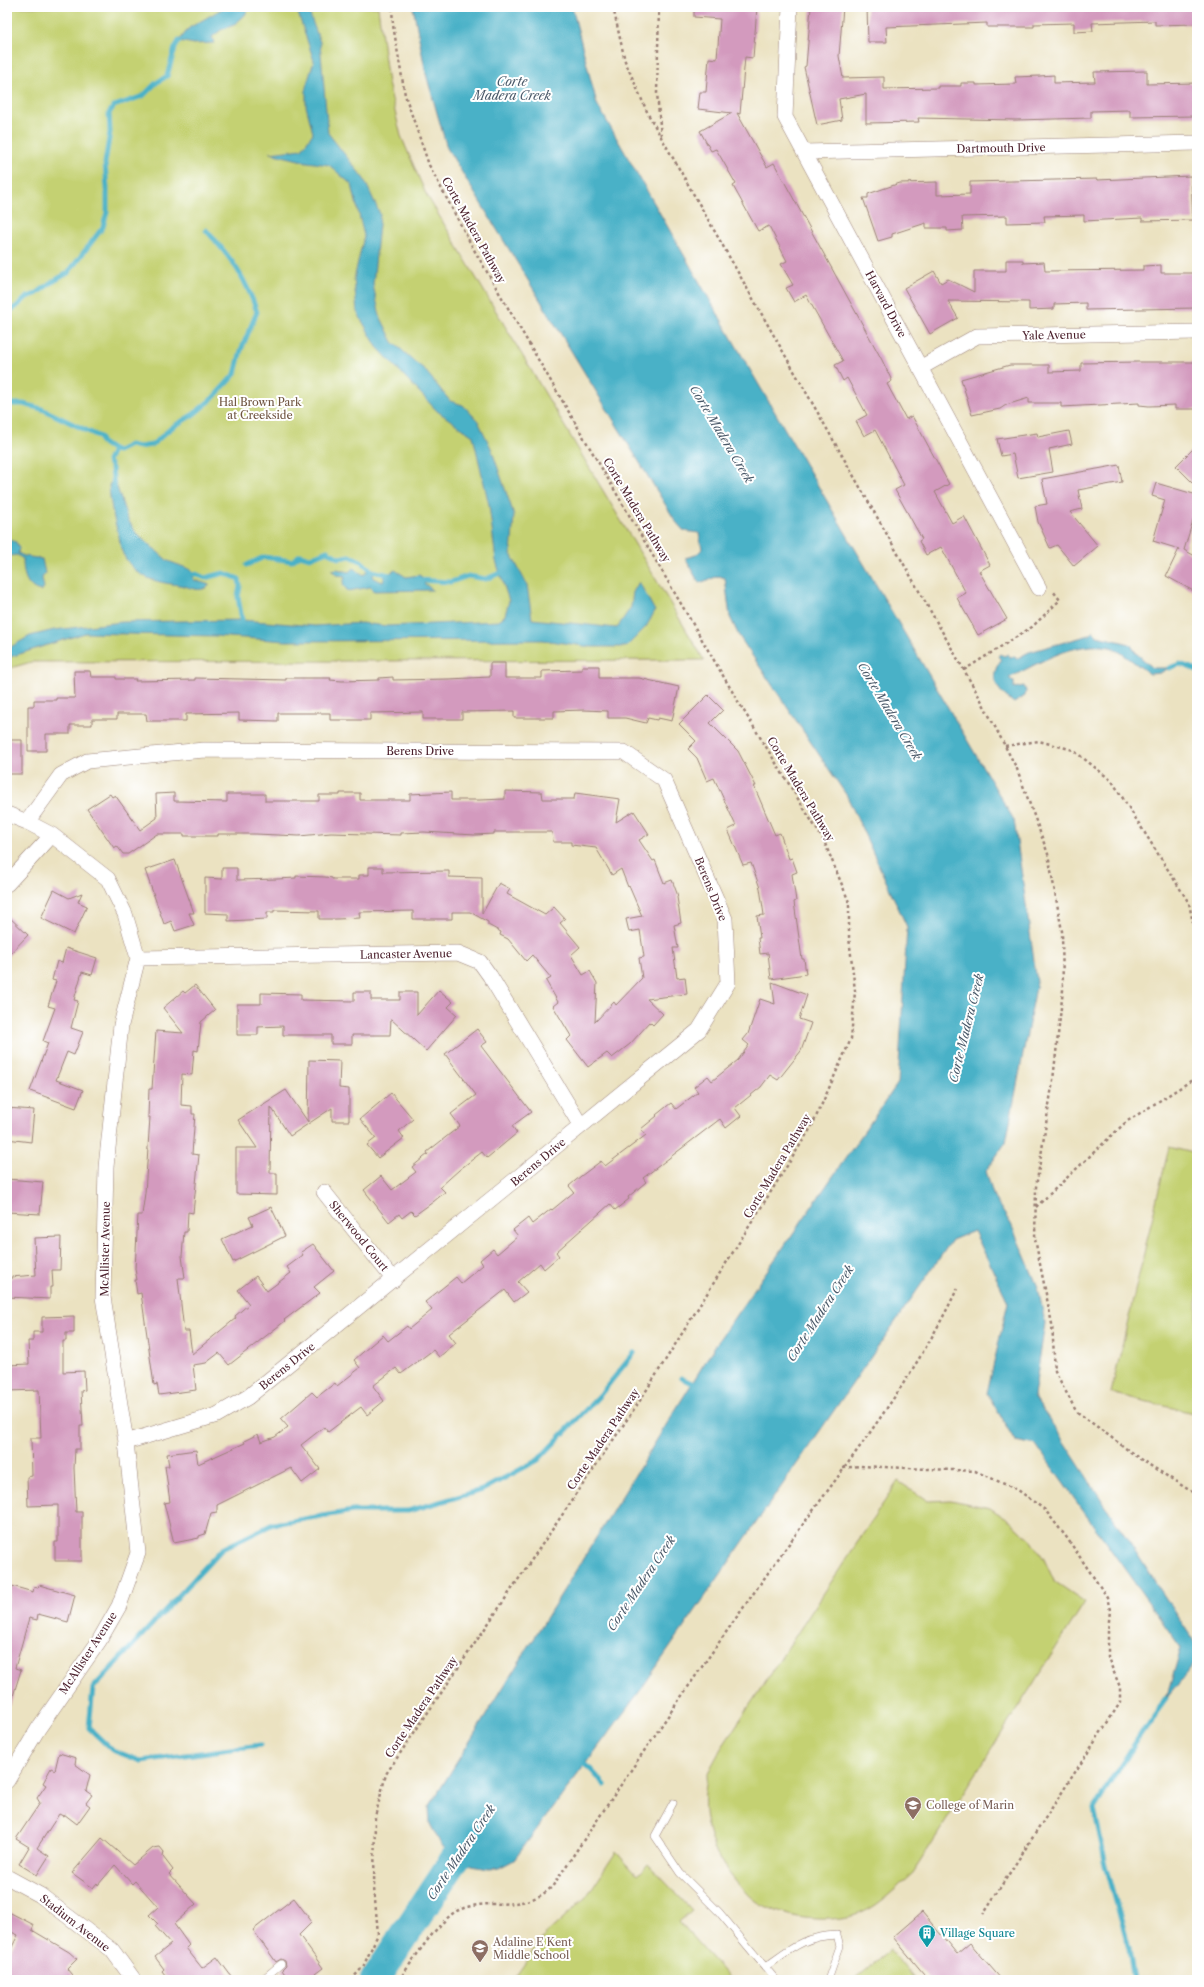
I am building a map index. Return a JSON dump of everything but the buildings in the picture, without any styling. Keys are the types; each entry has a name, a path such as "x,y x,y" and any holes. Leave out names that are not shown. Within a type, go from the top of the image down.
{"street":[{"name":"Harvard Drive","path":"790,7 785,117 1039,588"},
{"name":"Dartmouth Drive","path":"804,152 1197,143"},
{"name":"Yale Avenue","path":"920,368 978,336 1197,332"},
{"name":"Berens Drive","path":"28,822 61,775 87,761 204,750 624,752 664,780 725,919 728,983 699,1030 394,1280 248,1397 217,1415 126,1442"},
{"path":"7,814 28,822 52,835 108,879 125,914 138,958"},
{"path":"7,884 52,835"},
{"name":"Lancaster Avenue","path":"138,958 458,953 480,962 490,976 581,1126"},
{"name":"McAllister Avenue","path":"7,1781 38,1729 98,1641 119,1606 138,1553 126,1442 103,1297 106,1167 121,1025 138,958"},
{"name":"Sherwood Court","path":"324,1192 394,1280"},
{"name":"Stadium Avenue","path":"7,1877 40,1895 112,1950 134,1980"}],"lane":[{"path":"673,1803 655,1836 680,1873 719,1912 776,1980"},
{"path":"765,1967 804,1940 820,1936 837,1936 840,1946 828,1980"},
{"path":"262,1980 282,1964"}],"path":[{"name":"Corte Madera Pathway","path":"351,1980 363,1967 378,1934 374,1888 376,1817 386,1774 641,1399 812,1126 851,1039 855,991 849,937 849,902 824,841 740,703 493,282 429,165 405,95 393,25 392,7"},
{"path":"613,7 625,61 648,114 661,139 964,670 1017,769 1048,854 1062,931 1063,990 1053,1080 1036,1188 1035,1207 1035,1239 1052,1324 1055,1370 1076,1411 1140,1459 1197,1495"},
{"path":"659,7 657,93 661,139"},
{"path":"964,670 1032,627 1060,600 1055,592 1039,588"},
{"path":"1005,746 1039,741 1073,750 1112,781 1189,903 1197,944"},
{"path":"1035,1207 1126,1122 1197,1077"},
{"path":"399,1980 443,1923 457,1910 468,1906 491,1903 519,1903 537,1898 552,1887 715,1647 921,1356 942,1320 957,1289"},
{"path":"842,1468 860,1466 975,1471 1018,1490 1045,1510 1067,1538 1107,1598 1110,1610 1108,1658 1120,1687 1120,1703 983,1914"}],"green space":[{"name":"Hal Brown Park at Creekside","path":"7,7 378,7 388,83 401,136 425,192 704,660 31,662 7,669"},
{"path":"1169,1147 1197,1154 1197,1414 1111,1393"},
{"path":"898,1481 928,1501 951,1500 990,1508 1011,1522 1032,1541 1044,1559 1054,1581 1085,1602 913,1873 885,1898 861,1913 852,1916 829,1919 793,1916 770,1909 754,1900 738,1884 721,1860 709,1835 706,1821 705,1793 707,1778 720,1750"},
{"path":"616,1852 637,1875 648,1864 692,1910 679,1922 731,1980 513,1980 545,1935 586,1897"},
{"path":"890,1950 915,1980 854,1980"}],"water":[{"path":"225,7 249,7 245,15 234,25 221,30 212,37 214,43 194,44 179,41 189,28"},
{"path":"296,7 307,7 320,42 328,133 364,179 380,214 373,285 380,316 393,342 424,369 450,401 463,405 478,421 491,448 514,515 511,554 527,585 532,619 617,628 631,607 633,592 639,582 655,611 646,627 626,647 591,647 543,640 286,641 215,636 85,633 7,658 7,649 30,636 54,630 122,622 242,620 315,626 361,623 387,626 499,621 505,615 509,601 496,561 489,505 473,436 437,411 377,347 357,312 354,279 364,236 352,185 329,165 307,162 270,153 302,149 313,133 306,106 306,87 314,61"},
{"name":"Corte Madera Creek","path":"413,7 572,7 597,104 749,368 1014,820 1037,982 1006,1142 986,1171 994,1198 1011,1224 1038,1287 1045,1323 1034,1396 1197,1646 1197,1661 1166,1699 1181,1648 1036,1445 1015,1441 987,1393 1008,1302 974,1231 952,1240 637,1695 514,1860 499,1868 489,1869 472,1866 442,1846 430,1824 429,1807 720,1338 898,1083 907,927 847,796 739,636 730,617 725,578 719,576 699,583 685,558 696,555 702,549 699,533 684,531 676,522 447,148 426,74"},
{"path":"113,480 117,487 127,518 136,533 168,561 192,570 194,580 210,585 206,588 195,589 154,580 140,574 134,569 122,552 113,515 109,485"},
{"path":"7,539 16,542 19,548 18,553 24,556 42,559 45,573 42,578 44,588 40,591 28,583 24,574 23,559 17,555 10,556 7,553"},
{"path":"353,568 364,575 368,570 374,569 373,578 383,582 385,576 395,570 406,577 419,575 422,577 425,584 433,590 374,591 371,587 348,591 343,585 345,576 336,575 332,570 337,569 349,572"},
{"path":"1093,631 1097,636 1130,644 1137,654 1153,668 1169,668 1160,673 1150,674 1113,648 1097,646 1084,647 1058,654 1009,678 1014,682 1014,688 1024,686 1026,691 1025,696 1014,703 1003,694 996,684 995,673 1001,660 998,656 1000,654 1004,656 1008,654 1010,657 1015,656 1016,659 1029,652 1090,635"}],"waterway":[{"path":"7,312 16,307 27,297 36,294 52,282 68,273 103,227 107,212 105,163 110,132 109,113 114,106 143,96 156,83 167,76 175,48 179,41"},
{"path":"114,487 112,468 108,461 113,450 118,451 130,445 139,447 152,445 171,428 194,414 213,398 235,374 241,350 257,312 247,288 236,268 206,230"},
{"path":"7,404 23,404 42,409 100,437 101,442 113,450"},
{"path":"247,565 264,557 292,561 300,555 310,558 327,551 339,558 350,556 361,561 372,571 394,576"},
{"path":"187,574 196,574 205,578 224,573 239,579 240,586 238,597 242,620"},
{"path":"417,580 451,582 468,576 486,579 500,573"},
{"path":"1169,668 1180,664 1197,670"},
{"path":"260,1745 141,1761 112,1750 89,1728 93,1688 222,1549 273,1524 353,1511 408,1511 482,1490 538,1460 600,1395 634,1353"},
{"path":"681,1378 698,1386"},
{"path":"1134,1980 1129,1949 1106,1865 1094,1808 1142,1732 1166,1699"},
{"path":"581,1759 605,1785"},
{"name":"Corte Madera Creek","path":"375,1980 480,1821"}],"place":[{"name":"College of Marin","path":"913,1820"},
{"name":"Village Square","path":"927,1948"},
{"name":"Adaline E Kent Middle School","path":"480,1963"}]}
